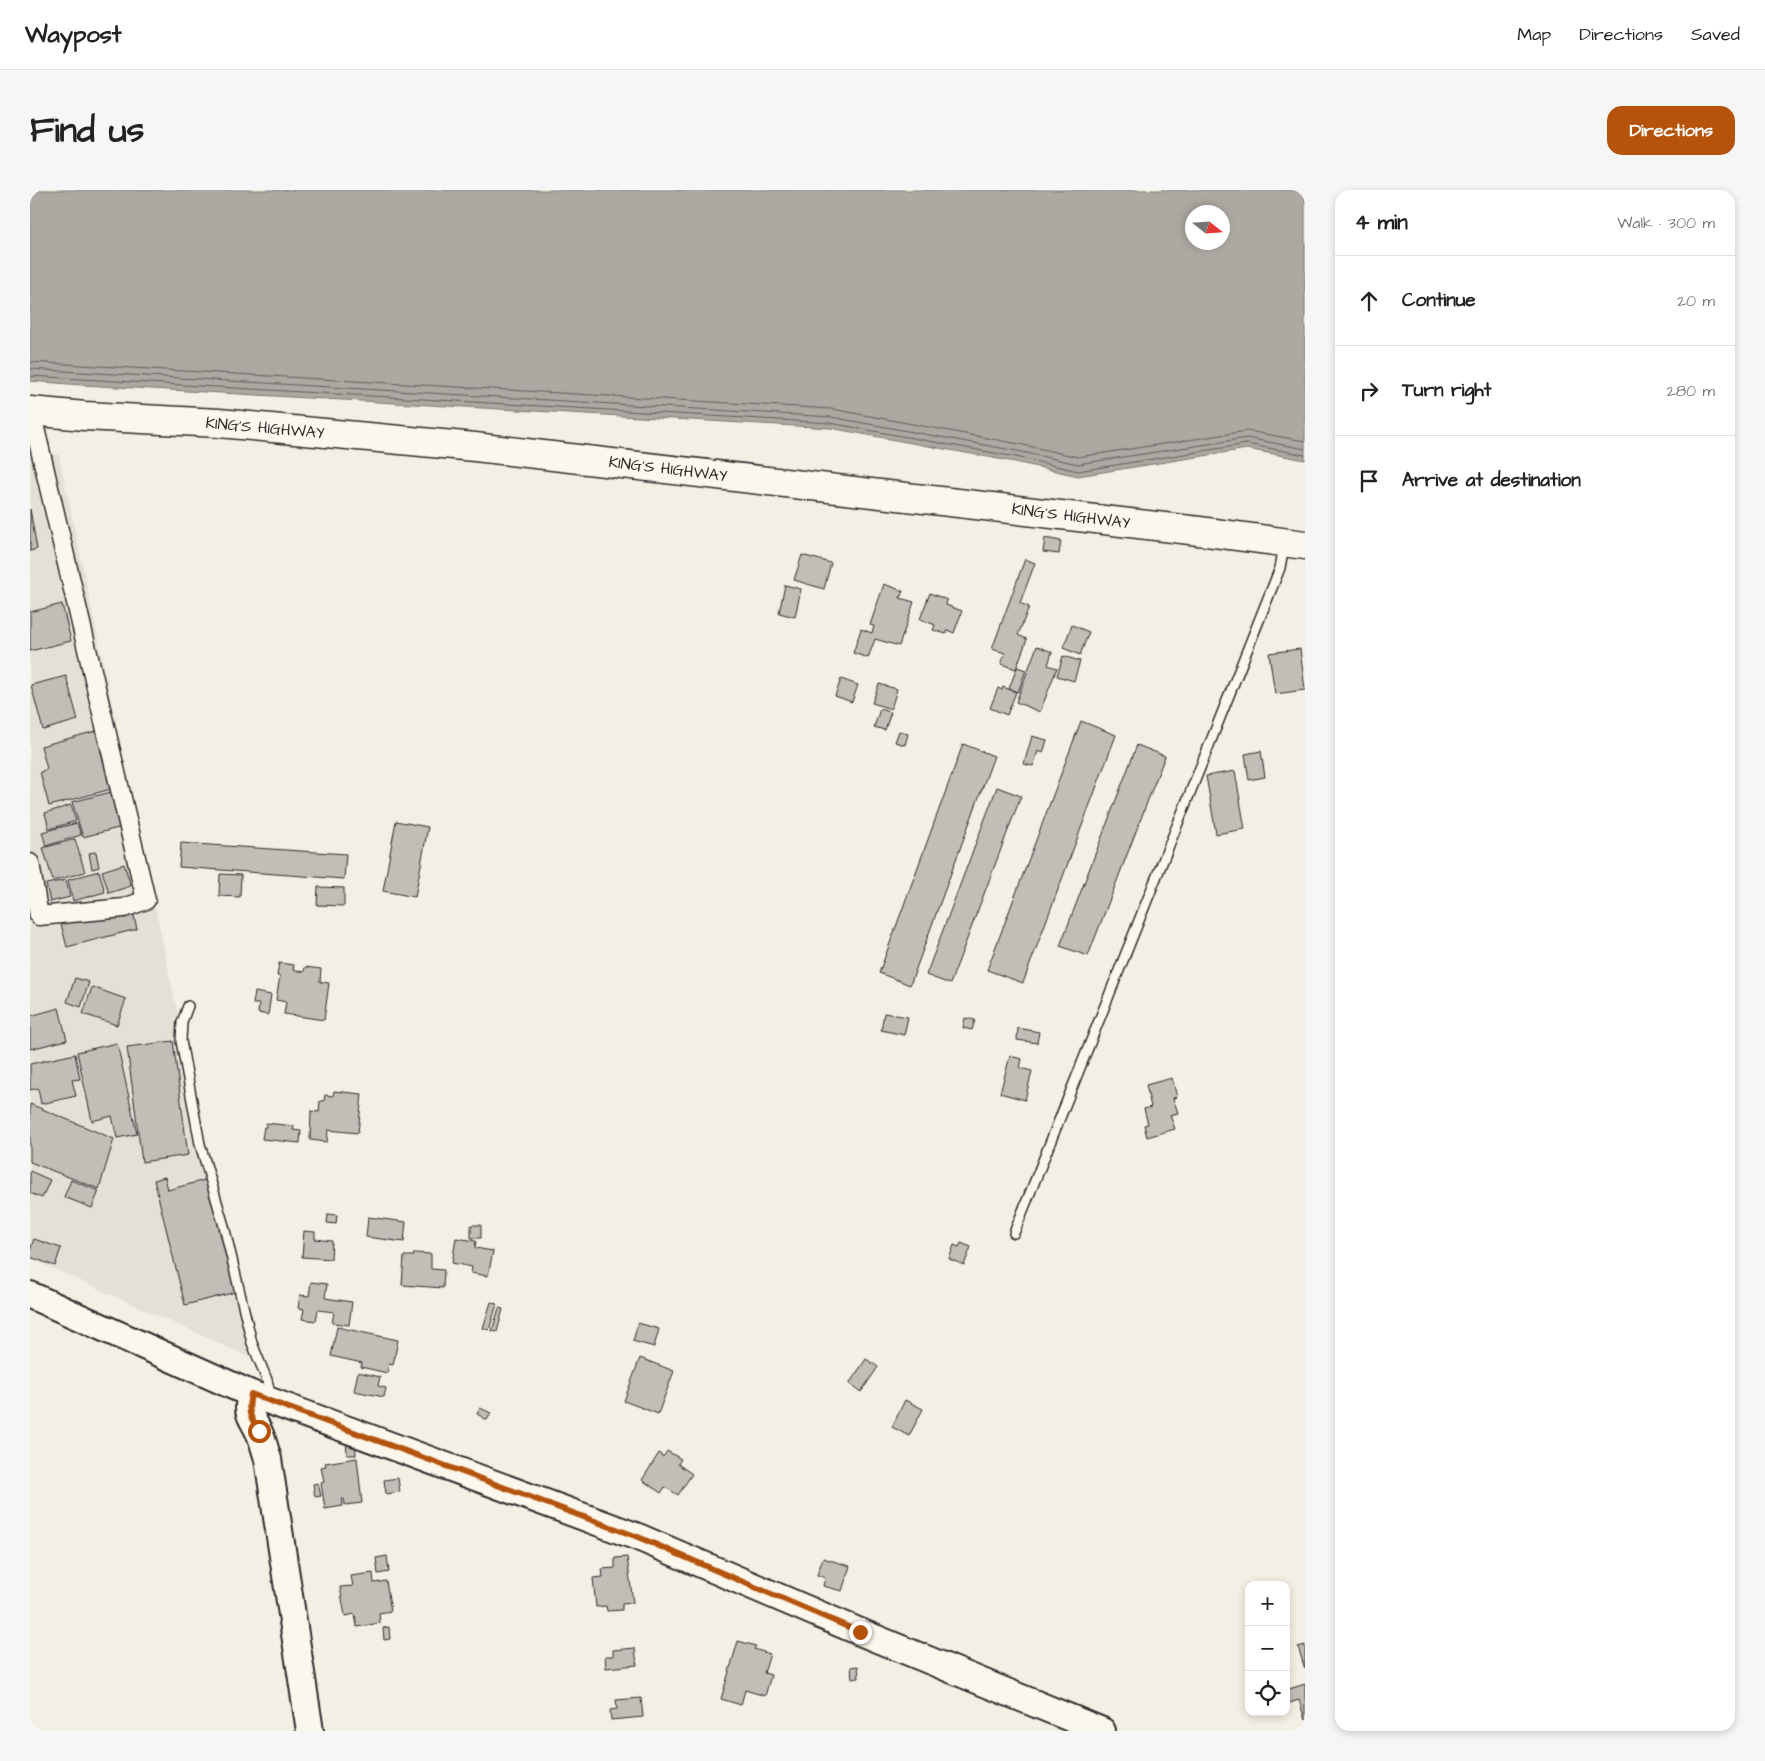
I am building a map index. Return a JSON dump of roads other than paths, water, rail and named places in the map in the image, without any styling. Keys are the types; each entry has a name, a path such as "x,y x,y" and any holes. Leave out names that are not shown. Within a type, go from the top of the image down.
{"highway":[{"name":"KING'S HIGHWAY","path":"30,412 218,423 475,447 1295,543"}],"street":[{"path":"30,412 146,900 124,908 39,916 30,863"},
{"path":"30,1295 258,1398 638,1537 860,1632 1102,1731"},
{"path":"258,1398 248,1405 250,1417 259,1431 268,1458 310,1731"}],"lane":[{"path":"1014,1233 1280,568 1295,543"},
{"path":"188,1006 182,1022 182,1041 200,1144 224,1226 252,1343 267,1380 269,1389 258,1398"}],"water":[{"path":"30,190 1305,190 1305,460 1247,449 1078,476 1015,462 830,428 30,381"}]}
